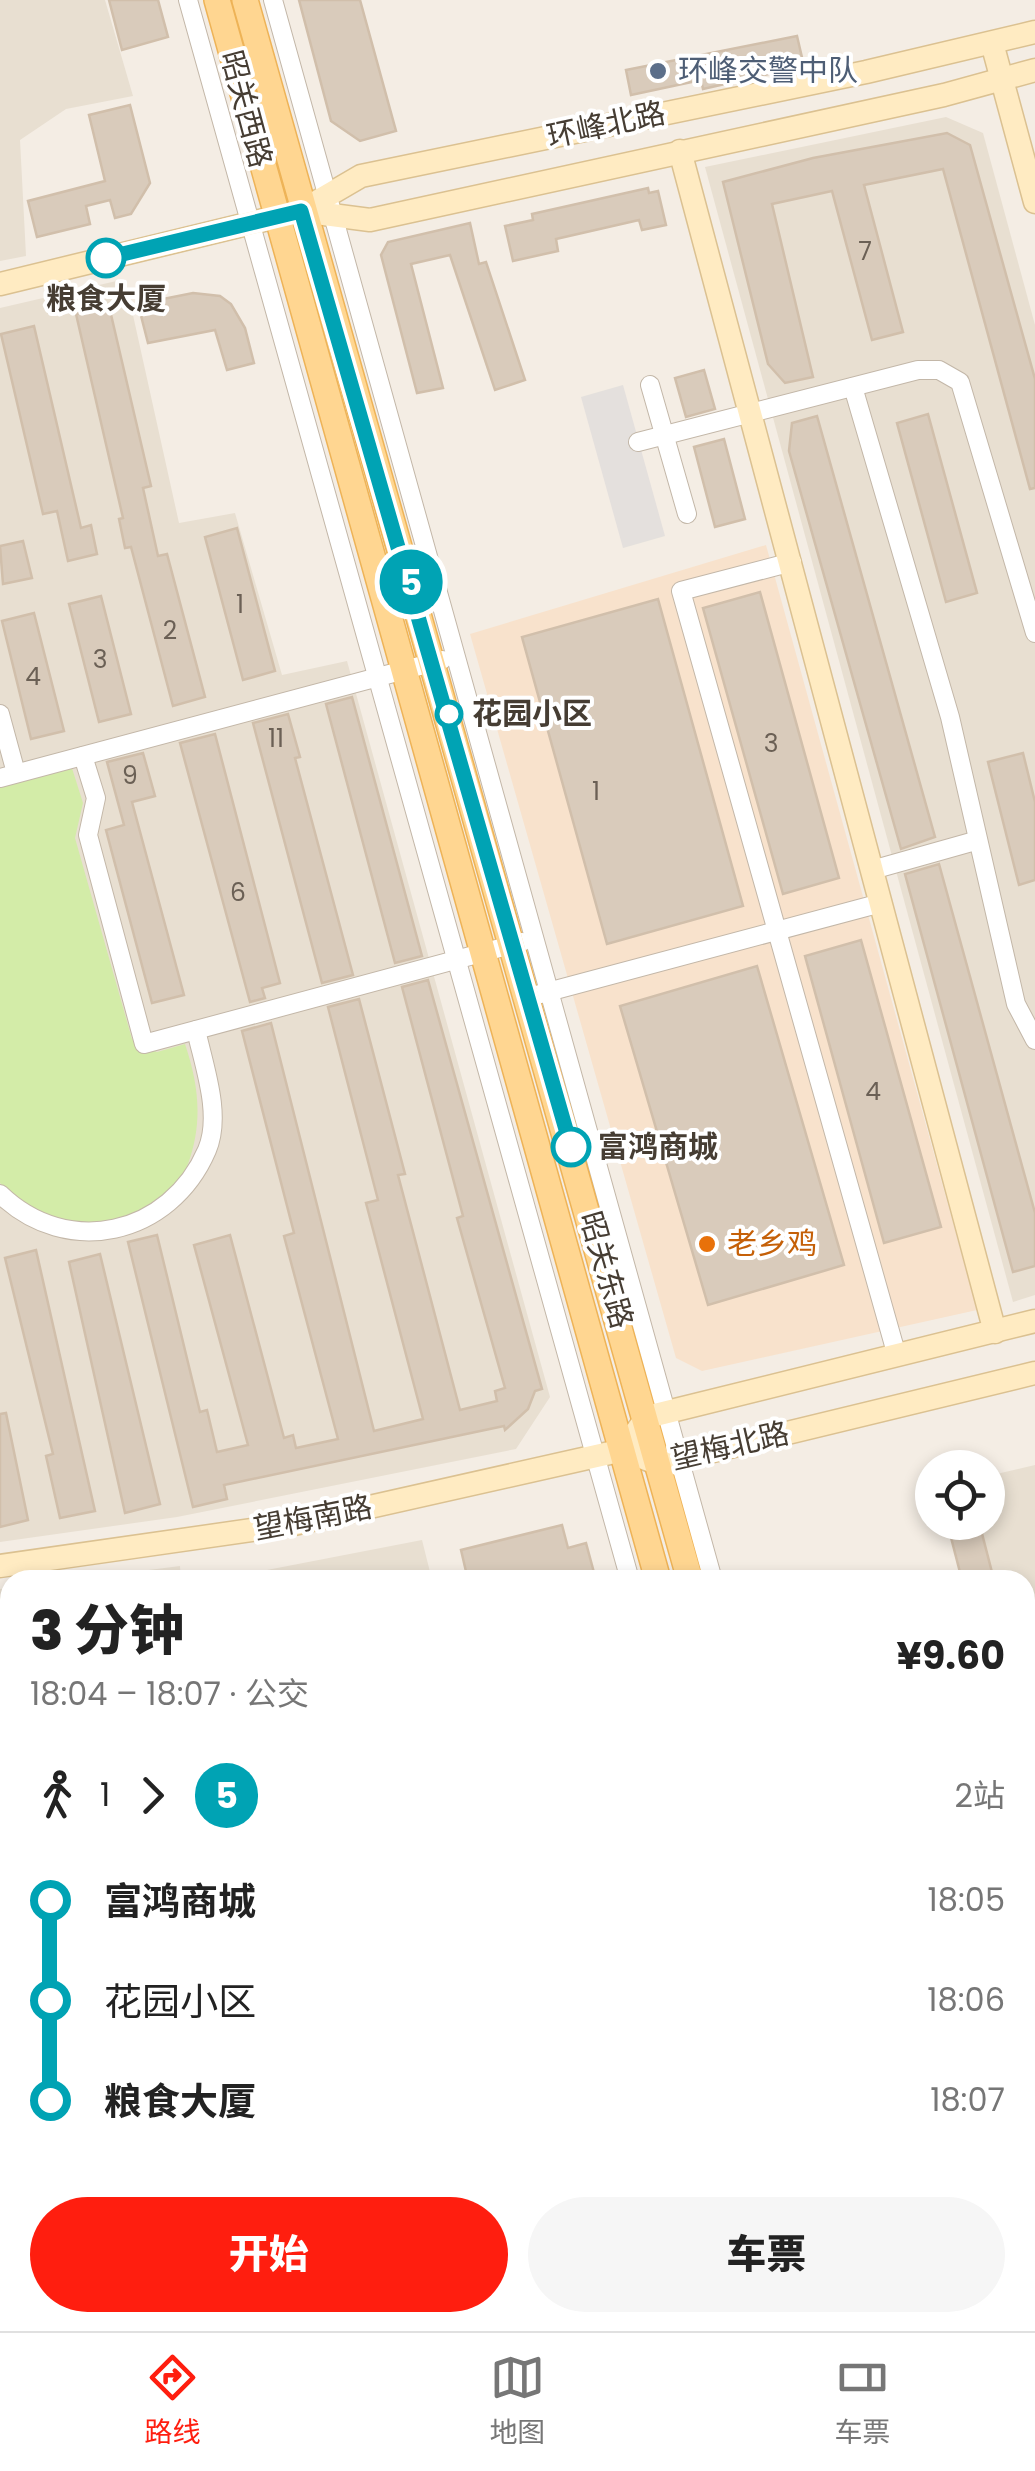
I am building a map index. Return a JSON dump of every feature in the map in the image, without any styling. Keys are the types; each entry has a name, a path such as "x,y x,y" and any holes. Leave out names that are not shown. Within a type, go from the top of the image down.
{"main road":[{"name":"昭关西路","path":"216,0 288,214"},
{"name":"昭关西路","path":"244,0 288,214"},
{"name":"环峰北路","path":"0,284 288,214 362,176 1035,32"},
{"path":"992,44 1035,202"},
{"name":"环峰北路","path":"288,214 370,220 1035,70"},
{"path":"680,152 995,1332"},
{"name":"昭关东路","path":"288,214 446,659 657,1414 688,1570"},
{"name":"昭关东路","path":"288,214 406,670 655,1570"},
{"name":"望梅北路","path":"622,1450 657,1414 1035,1321"},
{"name":"望梅北路","path":"622,1450 669,1461 1035,1373"},
{"name":"望梅南路","path":"0,1566 294,1524 622,1450"}],"street":[{"path":"188,0 627,1570"},
{"path":"0,714 8,775 446,659 273,0"},
{"path":"638,442 918,370 938,370 960,382 1035,633"},
{"path":"650,386 687,514"},
{"path":"854,387 950,717 1016,1004 1035,1040"},
{"path":"792,562 681,591 898,1356"},
{"path":"83,756 96,798 88,834 144,1044 525,941"},
{"path":"872,870 976,841"},
{"path":"540,994 881,902"},
{"path":"0,1194 34,1220 62,1231 83,1233 128,1226 165,1208 208,1148 212,1108 196,1030"},
{"path":"528,1207 594,1190"},
{"path":"669,1461 709,1570"}],"shaded area":[{"path":"0,0 105,0 133,96 66,109 20,140 26,256 0,261"},
{"path":"946,117 983,133 1035,325 1035,1295 1013,1302 705,167"},
{"path":"125,279 179,523 235,513 282,675 347,661 550,1397 516,1449 177,1517 0,1542 0,308"},
{"path":"623,385 665,536 623,548 581,397"},
{"name":"富鸿商城","path":"766,545 977,1310 702,1371 676,1358 470,634"},
{"path":"1035,1465 1035,1570 961,1570 953,1540 1005,1540 1005,1472"},
{"path":"422,1540 430,1570 267,1570"},
{"path":"180,1566 180,1570 149,1570"}],"green space":[{"path":"71,765 83,803 75,838 132,1039 157,1052 185,1044 197,1104 193,1149 178,1182 165,1196 129,1218 87,1226 42,1217 0,1183 0,785"}],"building":[{"path":"109,0 158,0 168,37 122,50"},
{"path":"299,0 360,0 396,131 360,141 331,121"},
{"path":"797,36 804,66 703,89 701,80 631,95 626,70"},
{"path":"130,105 150,183 131,214 115,218 110,200 86,206 90,224 37,237 28,201 105,181 89,115"},
{"path":"947,133 970,145 1035,379 1035,488 1030,489 943,169 864,185 903,332 872,340 832,191 772,204 813,377 785,383 768,364 723,182 813,158"},
{"path":"648,188 649,193 658,191 666,225 642,230 639,220 556,239 558,251 513,261 505,226 533,220 532,214"},
{"path":"470,223 479,264 486,262 525,380 495,390 450,255 411,264 443,388 417,393 381,255 388,242"},
{"name":"粮食大厦","path":"193,293 220,296 231,304 245,328 254,363 227,370 215,330 148,343 138,304"},
{"path":"109,306 151,486 143,488 158,556 167,554 205,697 173,706 131,547 125,548 119,519 123,518 76,314"},
{"path":"34,326 81,528 91,525 97,554 68,561 57,511 43,514 1,334"},
{"path":"704,370 715,409 686,417 675,378"},
{"path":"928,414 977,593 946,602 897,423"},
{"path":"817,416 935,837 901,849 789,451 792,423"},
{"path":"724,439 745,519 715,527 694,447"},
{"path":"237,528 275,671 243,680 205,537"},
{"path":"23,541 32,578 3,584 0,546"},
{"path":"760,592 839,878 783,894 703,608"},
{"path":"101,596 131,714 99,722 69,604"},
{"path":"658,599 743,906 607,944 522,637"},
{"path":"34,613 64,731 31,739 2,621"},
{"path":"352,697 422,956 395,963 326,704"},
{"path":"288,714 300,757 295,758 353,975 322,983 253,723"},
{"path":"215,734 280,983 262,988 265,998 250,1002 180,743"},
{"path":"143,753 155,796 132,802 184,995 152,1003 106,830 124,825 107,762"},
{"path":"1023,753 1035,802 1035,880 1019,885 988,762"},
{"path":"939,864 1035,1213 1035,1266 1013,1272 905,874"},
{"path":"861,940 941,1227 884,1243 805,956"},
{"path":"757,966 844,1265 708,1305 620,1006"},
{"path":"428,980 542,1389 535,1391 528,1409 505,1430 504,1426 224,1485 227,1499 193,1507 128,1242 157,1235 200,1412 207,1410 217,1452 248,1445 194,1245 230,1235 284,1438 293,1435 296,1448 338,1439 284,1236 294,1233 242,1031 271,1023 374,1431 423,1419 366,1203 378,1200 328,1007 359,999 405,1174 398,1175 460,1410 497,1401 495,1391 505,1388 457,1218 463,1216 402,987"},
{"path":"36,1250 95,1511 60,1518 46,1456 53,1454 5,1258"},
{"path":"100,1254 160,1504 125,1513 69,1262"},
{"path":"6,1413 28,1520 0,1527 0,1414"},
{"path":"562,1525 568,1548 586,1543 593,1570 466,1570 461,1550"},
{"path":"952,1540 984,1540 991,1570 959,1570"}],"bus line":[{"name":"5","path":"106,258 301,211 571,1147"}],"place":[{"name":"环峰交警中队","path":"658,71"},
{"name":"粮食大厦","path":"106,258"},
{"name":"花园小区","path":"449,714"},
{"name":"富鸿商城","path":"571,1147"},
{"name":"老乡鸡","path":"707,1244"}]}
